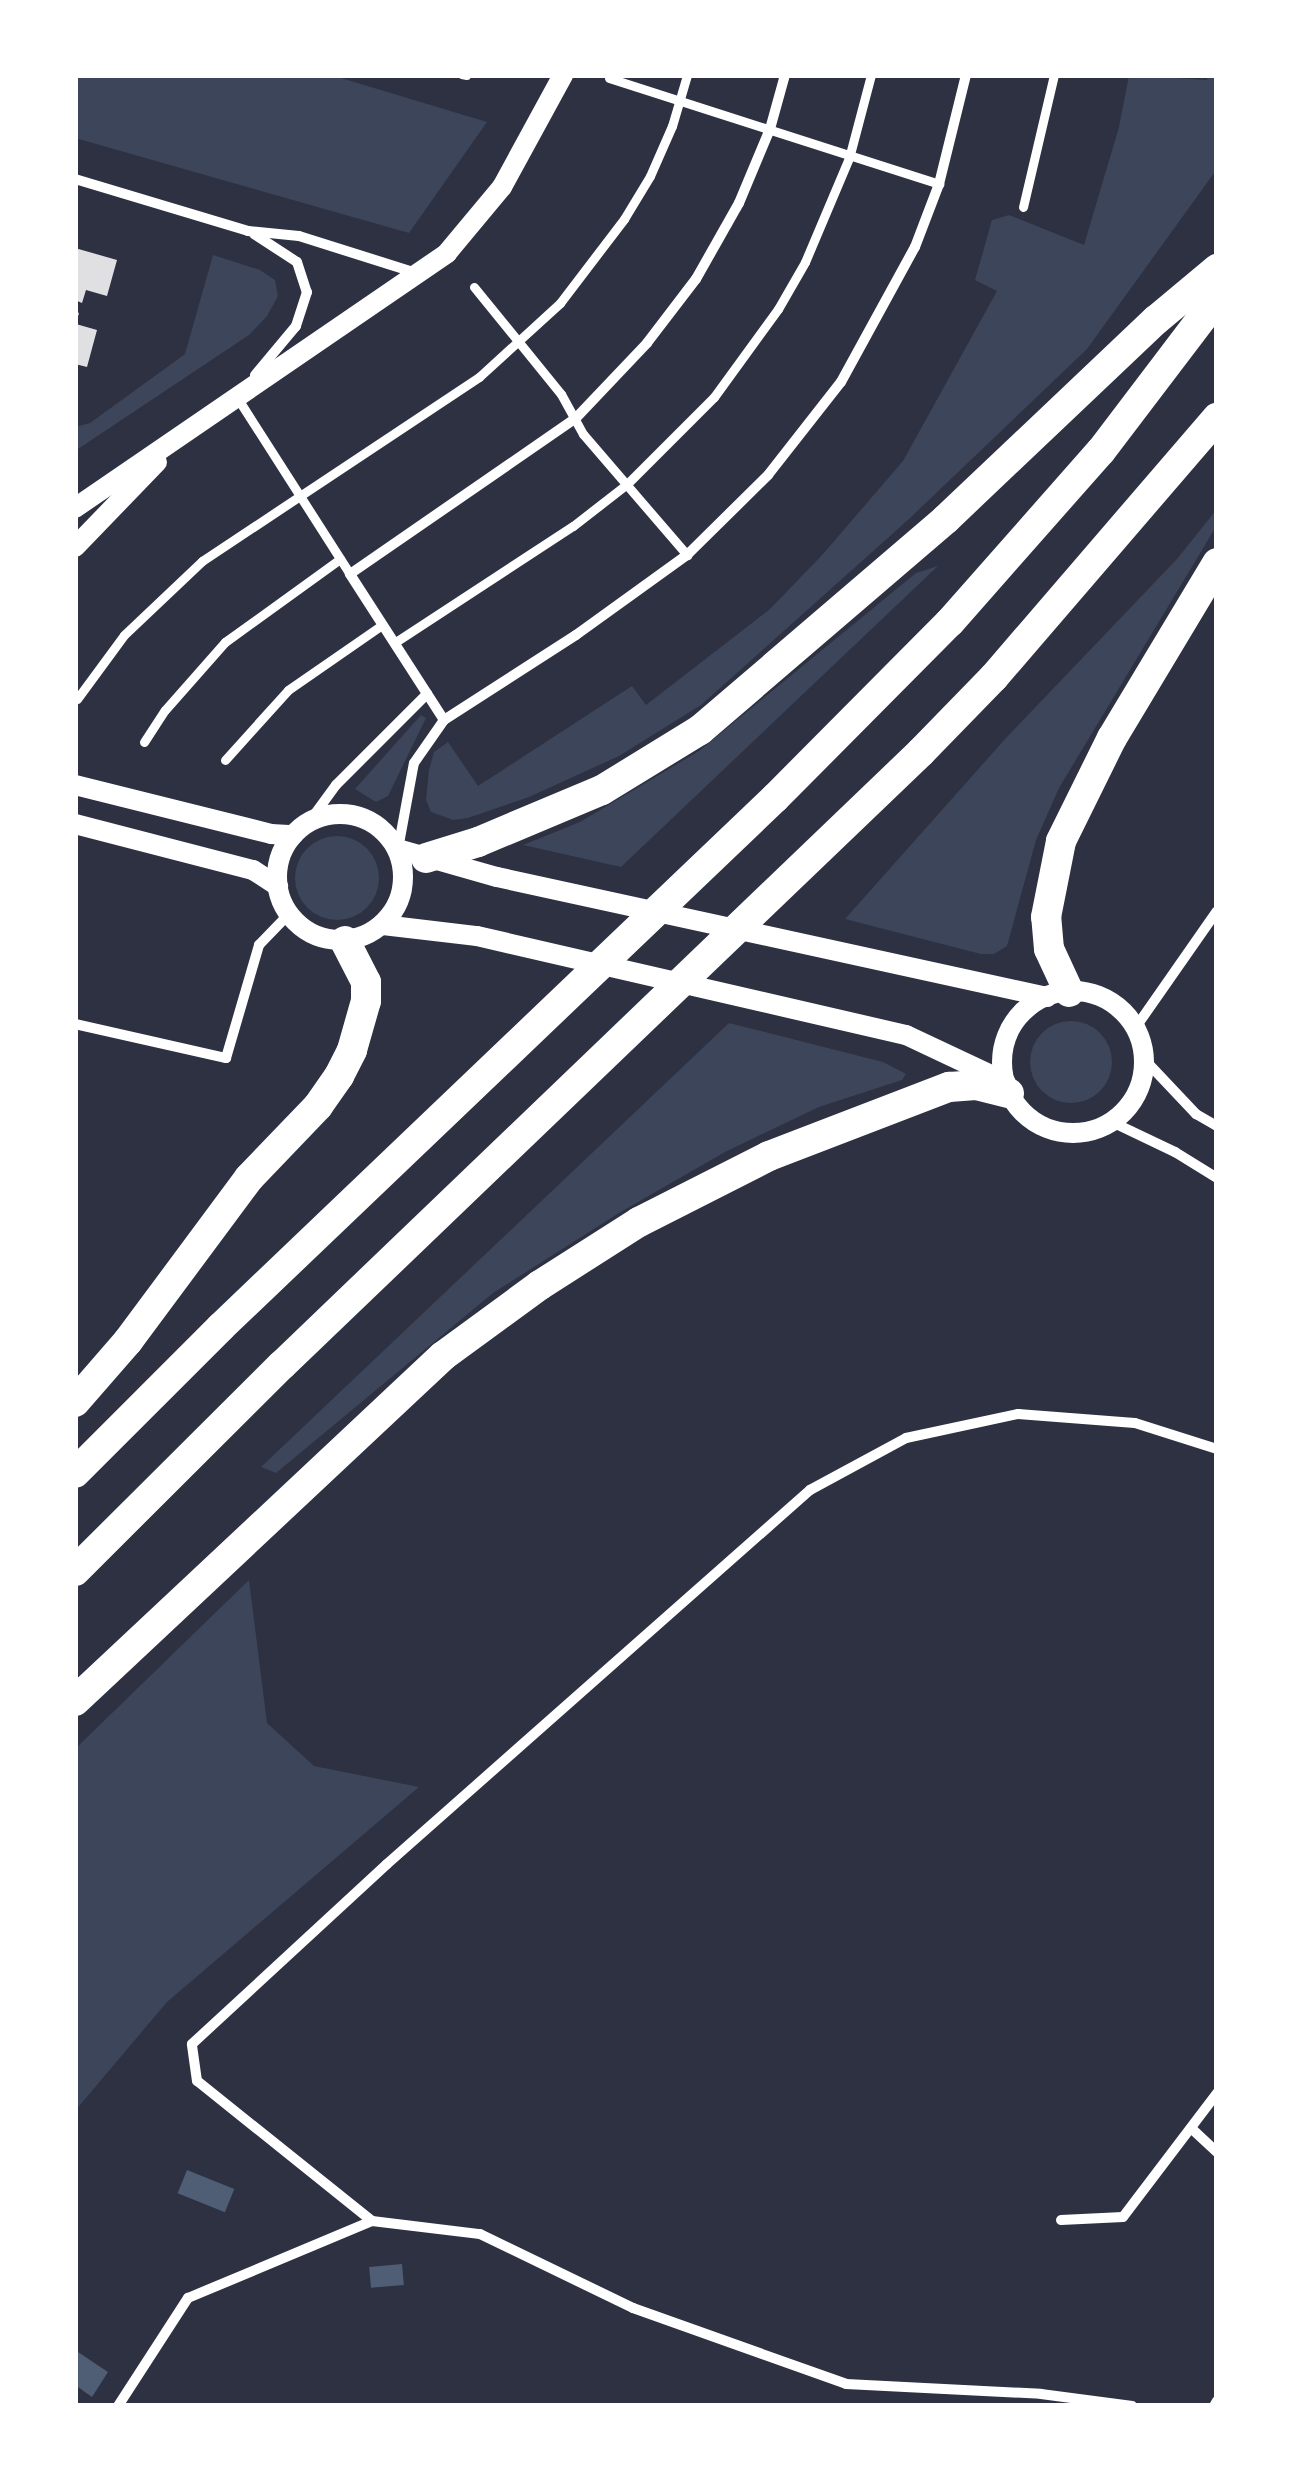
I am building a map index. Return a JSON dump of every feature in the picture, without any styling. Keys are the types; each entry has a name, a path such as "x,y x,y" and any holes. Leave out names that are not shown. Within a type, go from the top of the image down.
{"highway":[{"path":"412,853 506,831 602,790 700,730 919,542 1156,320 1217,269"},
{"path":"75,1473 236,1313 775,798 950,622 1101,451 1217,298"},
{"path":"75,1571 296,1351 866,808 994,677 1217,418"},
{"path":"1058,994 1046,917 1061,841 1112,738 1217,563"},
{"path":"75,1402 128,1341 249,1178 318,1106 339,1076 352,1050 366,1000 366,982 345,941"},
{"path":"75,1700 443,1356 540,1285 639,1222 769,1156 949,1087 1007,1087"}],"main road":[{"path":"75,508 447,253 502,187 563,75"},
{"path":"75,546 192,428"},
{"path":"75,767 106,792"},
{"path":"75,785 270,834 338,814 369,820 412,853 497,877 926,973 1058,994 1092,994 1112,1003 1136,1027 1144,1059 1136,1095 1112,1122 1090,1132 1066,1133 1042,1127 1022,1112 1007,1087 1004,1047 1012,1026 1058,994"},
{"path":"75,824 253,870 278,886"},
{"path":"301,828 281,853 278,886 288,915 304,930 323,939 345,941 366,936 383,925 396,909 412,853"},
{"path":"383,925 477,936 906,1036 1007,1087"}],"street":[{"path":"77,698 124,635 163,594 239,532 480,377 520,344 560,303 624,219 650,176 687,75"},
{"path":"350,574 575,419 647,343 696,279 739,203 770,129 785,75"},
{"path":"394,643 573,526 627,484 714,397 778,308 830,211 871,75"},
{"path":"412,853 414,763 444,720 602,617 687,555 768,474 842,382 893,292 939,184 966,75"},
{"path":"1023,207 1054,75"},
{"path":"609,78 939,184"},
{"path":"75,179 248,231 299,236 421,274"},
{"path":"248,231 297,262 306,292 296,326 236,397 444,720"},
{"path":"474,286 562,394 575,419 687,555"},
{"path":"144,742 165,710 225,642 340,559"},
{"path":"225,760 288,690 382,625"},
{"path":"301,828 336,786 427,694"},
{"path":"1136,1027 1217,911"},
{"path":"75,1024 226,1058 259,945 288,915"},
{"path":"1144,1059 1196,1114 1217,1126"},
{"path":"1112,1122 1217,1178"},
{"path":"372,2221 198,2081 192,2044 387,1864 810,1490 906,1438 1018,1414 1135,1423 1217,1449"},
{"path":"1061,2220 1122,2218 1217,2093"},
{"path":"1191,2128 1217,2152"},
{"path":"118,2406 188,2298 372,2221 480,2234 633,2308 846,2384 1042,2394 1132,2406"}],"shaded area":[{"path":"75,75 331,75 487,122 409,233 75,138"},
{"path":"1129,75 1207,80 1208,75 1217,75 1217,169 1087,349 909,519 701,705 619,756 529,797 468,818 453,820 431,812 426,800 429,770 434,752 448,742 478,786 632,686 646,705 770,609 823,554 903,461 997,291 975,280 992,220 1009,215 1084,245 1119,127"},
{"path":"213,255 260,270 275,280 278,296 267,316 249,335 75,451 75,427 90,423 185,354"},
{"path":"1217,509 1217,525 1059,788 1036,840 1007,946 994,954 981,954 845,919 1006,738 1177,559"},
{"path":"938,566 621,867 523,845 580,822 699,751 916,573"},
{"path":"421,715 426,718 388,796 376,802 355,789"},
{"path":"337,836 360,843 372,855 379,878 372,901 360,913 337,920 314,913 302,901 295,878 302,855 314,843"},
{"path":"1071,1021 1087,1024 1100,1033 1109,1046 1109,1078 1100,1091 1087,1100 1071,1103 1055,1100 1042,1091 1033,1078 1030,1062 1033,1046 1042,1033 1055,1024"},
{"path":"729,1023 883,1062 906,1074 902,1080 819,1107 725,1152 619,1213 493,1293 276,1473 261,1467"},
{"path":"249,1580 267,1723 314,1766 419,1787 167,2002 75,2111 75,1749"},
{"path":"187,2170 234,2189 225,2212 178,2193"},
{"path":"402,2264 404,2285 371,2288 369,2267"},
{"path":"75,2350 108,2372 92,2397 75,2385"}],"building":[{"path":"75,248 117,260 107,296 86,290 82,303 75,300"},
{"path":"75,311 79,313 76,324 97,330 87,367 75,364"}]}
